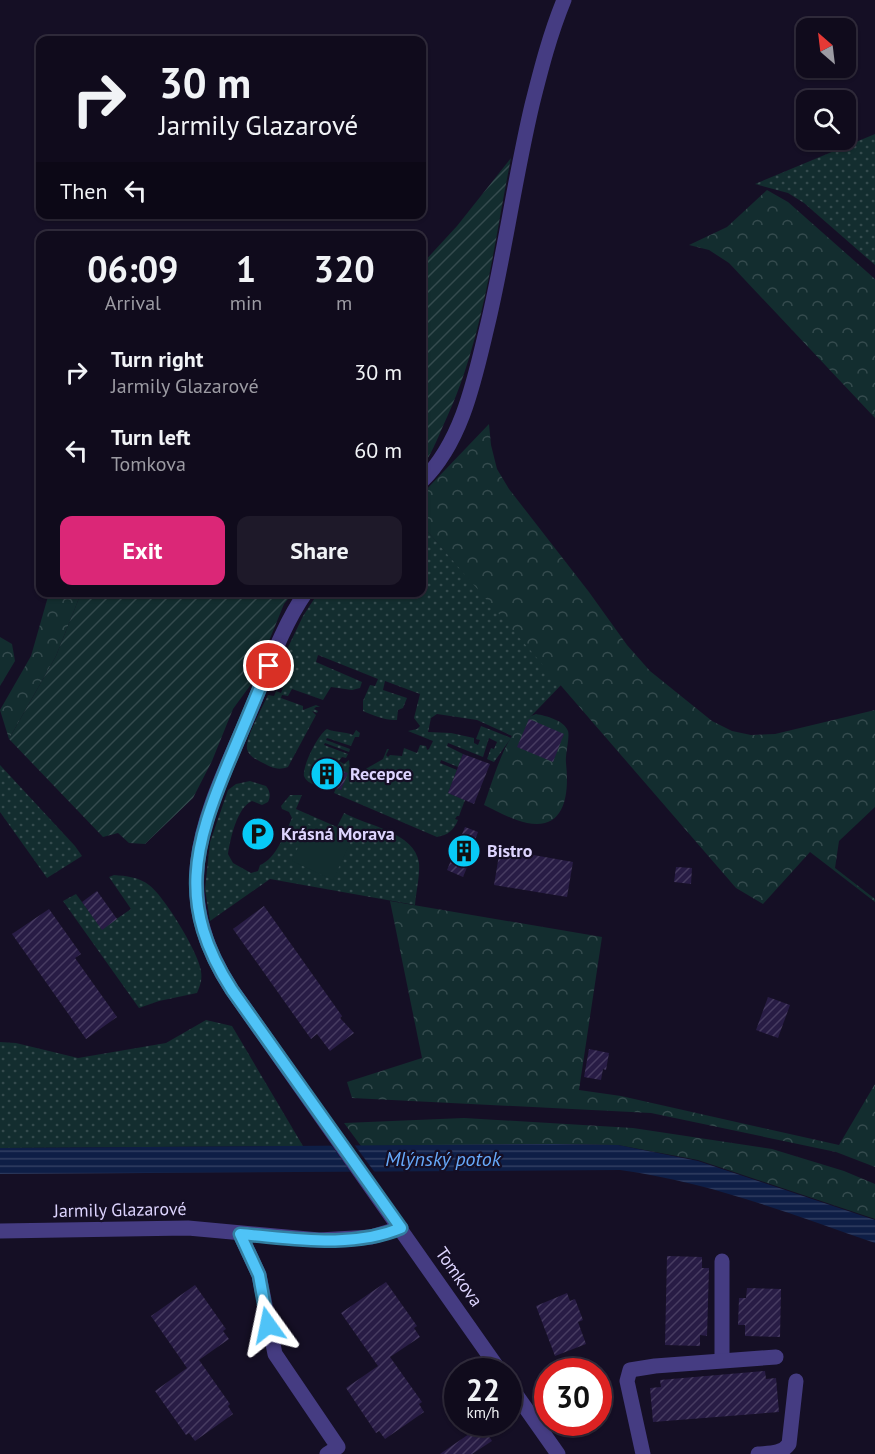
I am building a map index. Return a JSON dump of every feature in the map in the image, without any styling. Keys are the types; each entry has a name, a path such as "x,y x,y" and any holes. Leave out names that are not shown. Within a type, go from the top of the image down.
{"street":[{"path":"426,477 447,447 464,409 476,373 493,301 528,123 549,39 564,0"},
{"name":"Tomkova","path":"303,597 288,623 210,807 198,854 195,888 203,934 218,967 249,1014 491,1358"},
{"name":"Jarmily Glazarové","path":"0,1231 188,1228 319,1240 380,1236 401,1228"},
{"path":"240,1234 259,1275 275,1354 338,1447 327,1454"},
{"path":"722,1261 722,1360"},
{"path":"643,1454 627,1381 630,1370 722,1360 776,1357"},
{"path":"758,1454 779,1452 786,1449 789,1444 796,1381"},
{"path":"522,1403 558,1454"}],"green space":[{"path":"875,134 875,265 804,203 788,193 755,184 837,150 856,150 856,142"},
{"path":"511,158 485,295 468,362 457,394 426,460 426,260 457,226"},
{"path":"767,190 788,202 875,279 875,418 729,263 709,250 689,245 727,227"},
{"path":"489,424 497,469 509,489 627,645 650,671 712,721 732,731 751,735 775,734 875,710 875,807 839,841 835,868 875,899 875,902 810,852 763,904 736,888 426,530 426,490"},
{"path":"426,530 562,684 512,736 477,720 437,714 431,718 428,732 451,733 474,738 474,743 478,745 480,740 476,739 481,726 511,738 494,762 487,759 491,748 494,749 497,742 489,738 483,757 448,743 447,746 463,754 458,767 441,760 440,763 457,770 448,793 465,800 459,816 455,819 458,820 455,827 437,837 334,793 336,788 341,790 347,773 323,764 315,785 308,782 304,776 312,750 327,729 353,735 356,730 360,733 359,737 355,737 351,746 327,738 326,740 350,749 349,752 325,743 324,745 348,754 346,758 342,757 339,761 344,764 349,760 350,769 357,774 383,759 387,749 389,749 386,755 388,757 390,755 402,756 404,748 417,753 420,745 429,749 433,741 408,731 420,726 414,718 420,694 385,681 383,690 407,698 403,708 398,710 397,720 384,719 363,711 363,701 370,685 375,686 378,679 318,655 316,662 362,682 360,688 352,690 331,687 323,700 292,689 288,696 282,695 281,698 303,706 303,710 316,705 320,707 314,709 318,711 317,713 312,711 316,715 288,767 277,768 268,765 249,754 247,744 251,730 268,695 274,696 276,691 281,693 283,688 278,687 281,677 278,670 303,616 315,597 426,597"},
{"path":"48,597 79,597 56,656 9,739 0,710 31,656"},
{"path":"79,597 290,597 284,604 252,683 233,709 212,761 193,798 145,844 129,843 118,833 103,837 9,739 56,656"},
{"path":"0,637 12,644 15,661 0,686"},
{"path":"536,714 559,721 568,731 567,785 563,806 558,815 540,824 516,820 484,805 509,740 526,720"},
{"path":"0,765 82,856 47,878 0,812"},
{"path":"250,781 266,786 270,798 262,805 252,801 238,817 228,854 233,863 251,873 258,871 260,865 266,862 275,851 292,818 289,812 281,806 290,795 302,795 296,809 337,827 344,813 389,831 409,844 416,852 419,863 415,905 270,879 210,921 205,889 210,842 228,790 236,784"},
{"path":"308,825 350,843 333,880 292,861"},
{"path":"114,875 132,877 145,882 171,911 200,967 201,980 197,993 139,1008 63,901 76,894 102,929 131,909 109,877"},
{"path":"390,901 602,937 579,1090 621,1096 839,1145 875,1084 875,1167 836,1152 651,1113 352,1098 347,1082 422,1058"},
{"path":"206,1020 232,1026 303,1146 0,1148 0,1042 16,1043 78,1058 166,1043"},
{"path":"464,1118 633,1128 772,1149 844,1171 875,1184 875,1219 698,1160 618,1145 361,1146 344,1123"}],"water":[{"name":"Mlýnský potok","path":"618,1145 698,1161 875,1220 875,1243 718,1191 686,1182 620,1170 0,1174 0,1148"}],"pier":[{"path":"330,1143 353,1143 376,1174 353,1175"}],"building":[{"path":"529,719 564,734 553,762 517,747"},
{"path":"463,754 490,764 474,804 448,793"},
{"path":"323,764 348,773 341,790 316,780"},
{"name":"Bistro","path":"465,827 478,832 475,840 478,841 463,877 447,870"},
{"path":"500,849 573,862 567,897 494,885"},
{"path":"676,867 692,868 691,884 674,882"},
{"path":"97,891 117,919 102,930 82,902"},
{"path":"264,906 342,1016 340,1018 354,1033 330,1051 317,1034 311,1039 233,929"},
{"path":"49,909 81,954 75,958 117,1017 86,1039 12,934"},
{"path":"768,997 790,1005 778,1038 756,1030"},
{"path":"589,1049 609,1053 606,1070 603,1069 601,1080 584,1077"},
{"path":"667,1256 702,1257 702,1268 709,1268 707,1336 700,1335 700,1346 665,1345"},
{"path":"386,1282 417,1326 414,1328 420,1337 390,1357 422,1402 419,1404 424,1412 385,1439 379,1431 376,1433 346,1388 378,1366 341,1313"},
{"path":"195,1285 226,1329 223,1331 229,1339 199,1360 230,1404 228,1406 233,1414 195,1441 189,1433 186,1435 155,1391 187,1368 151,1316"},
{"path":"747,1288 781,1289 780,1337 745,1336 745,1325 738,1325 739,1298 746,1298"},
{"path":"567,1293 570,1301 575,1299 583,1320 578,1322 586,1344 555,1356 536,1306"},
{"path":"765,1371 766,1379 776,1378 779,1412 653,1422 650,1388 661,1387 660,1380"},
{"path":"466,1436 489,1436 492,1441 472,1454 440,1454"}],"place":[{"name":"Recepce","path":"327,774"},
{"name":"Krásná Morava","path":"258,834"},
{"name":"Bistro","path":"464,851"}],"route":[{"path":"268,1325 259,1275 240,1234 319,1240 356,1239 380,1236 401,1228 232,990 214,960 203,934 196,900 195,873 204,827 216,791 269,666"}]}
